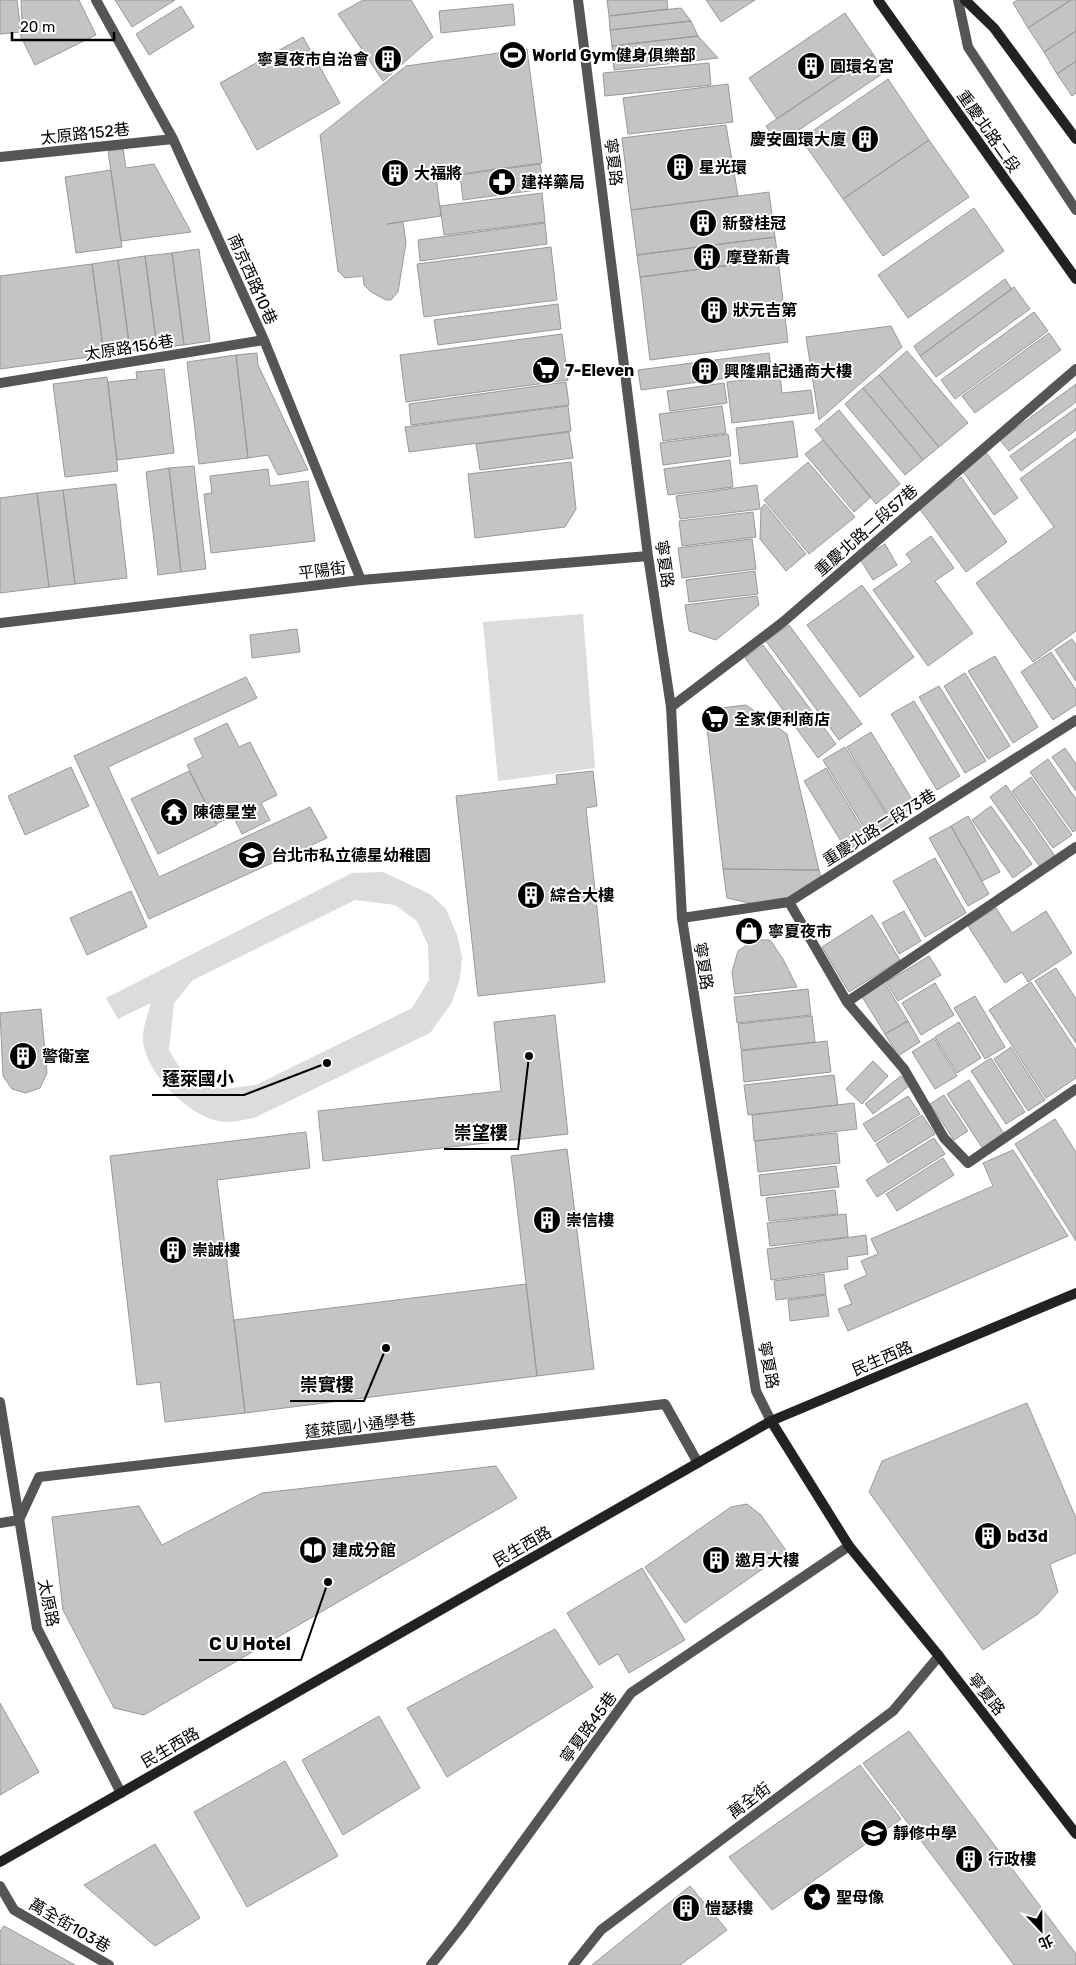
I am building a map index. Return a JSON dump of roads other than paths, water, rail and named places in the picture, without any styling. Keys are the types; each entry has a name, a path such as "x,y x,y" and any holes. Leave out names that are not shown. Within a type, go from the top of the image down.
{"street":[{"name":"南京西路10巷","path":"96,0 173,139 264,340 361,580"},
{"name":"寧夏路","path":"578,0 648,556 671,707 682,918 756,1391 771,1421 849,1546 939,1656 1076,1834"},
{"name":"重慶北路二段","path":"878,0 1076,279"},
{"path":"958,0 968,48 1076,210"},
{"path":"965,0 994,28 1076,139"},
{"name":"太原路152巷","path":"0,157 173,139"},
{"name":"太原路156巷","path":"0,383 264,340"},
{"name":"重慶北路二段57巷","path":"671,707 783,622 1076,369"},
{"name":"平陽街","path":"0,623 361,580 648,556"},
{"name":"重慶北路二段73巷","path":"682,918 789,902 1076,720"},
{"path":"847,1002 1076,847"},
{"path":"789,902 847,1002 904,1069 944,1138 968,1163 1076,1089"},
{"name":"民生西路","path":"0,1862 771,1421 1076,1293"},
{"name":"太原路","path":"0,1402 37,1628 121,1793"},
{"name":"蓬萊國小通學巷","path":"19,1520 39,1477 664,1404 698,1463"},
{"path":"0,1523 19,1520"},
{"name":"寧夏路45巷","path":"431,1965 462,1927 631,1693 849,1546"},
{"name":"萬全街","path":"573,1965 601,1930 893,1712 939,1656"},
{"name":"萬全街103巷","path":"0,1886 14,1910 109,1965"}],"place":[{"name":"World Gym健身俱樂部","path":"513,55"},
{"name":"寧夏夜市自治會","path":"388,59"},
{"name":"圓環名宮","path":"811,66"},
{"name":"慶安圓環大廈","path":"865,139"},
{"name":"星光環","path":"680,167"},
{"name":"大福將","path":"395,173"},
{"name":"建祥藥局","path":"502,182"},
{"name":"新發桂冠","path":"703,223"},
{"name":"摩登新貴","path":"707,257"},
{"name":"狀元吉第","path":"714,310"},
{"name":"7-Eleven","path":"546,370"},
{"name":"興隆鼎記通商大樓","path":"705,371"},
{"name":"全家便利商店","path":"715,719"},
{"name":"陳德星堂","path":"174,812"},
{"name":"台北市私立德星幼稚園","path":"252,855"},
{"name":"綜合大樓","path":"531,895"},
{"name":"寧夏夜市","path":"749,931"},
{"name":"警衛室","path":"23,1056"},
{"name":"崇望樓","path":"529,1056"},
{"name":"蓬萊國小","path":"327,1063"},
{"name":"崇信樓","path":"547,1220"},
{"name":"崇誠樓","path":"173,1250"},
{"name":"崇實樓","path":"386,1348"},
{"name":"bd3d","path":"988,1536"},
{"name":"建成分館","path":"313,1550"},
{"name":"邀月大樓","path":"716,1560"},
{"name":"C U Hotel","path":"328,1582"},
{"name":"靜修中學","path":"874,1833"},
{"name":"行政樓","path":"969,1859"},
{"name":"聖母像","path":"817,1897"},
{"name":"愷瑟樓","path":"686,1908"}]}
